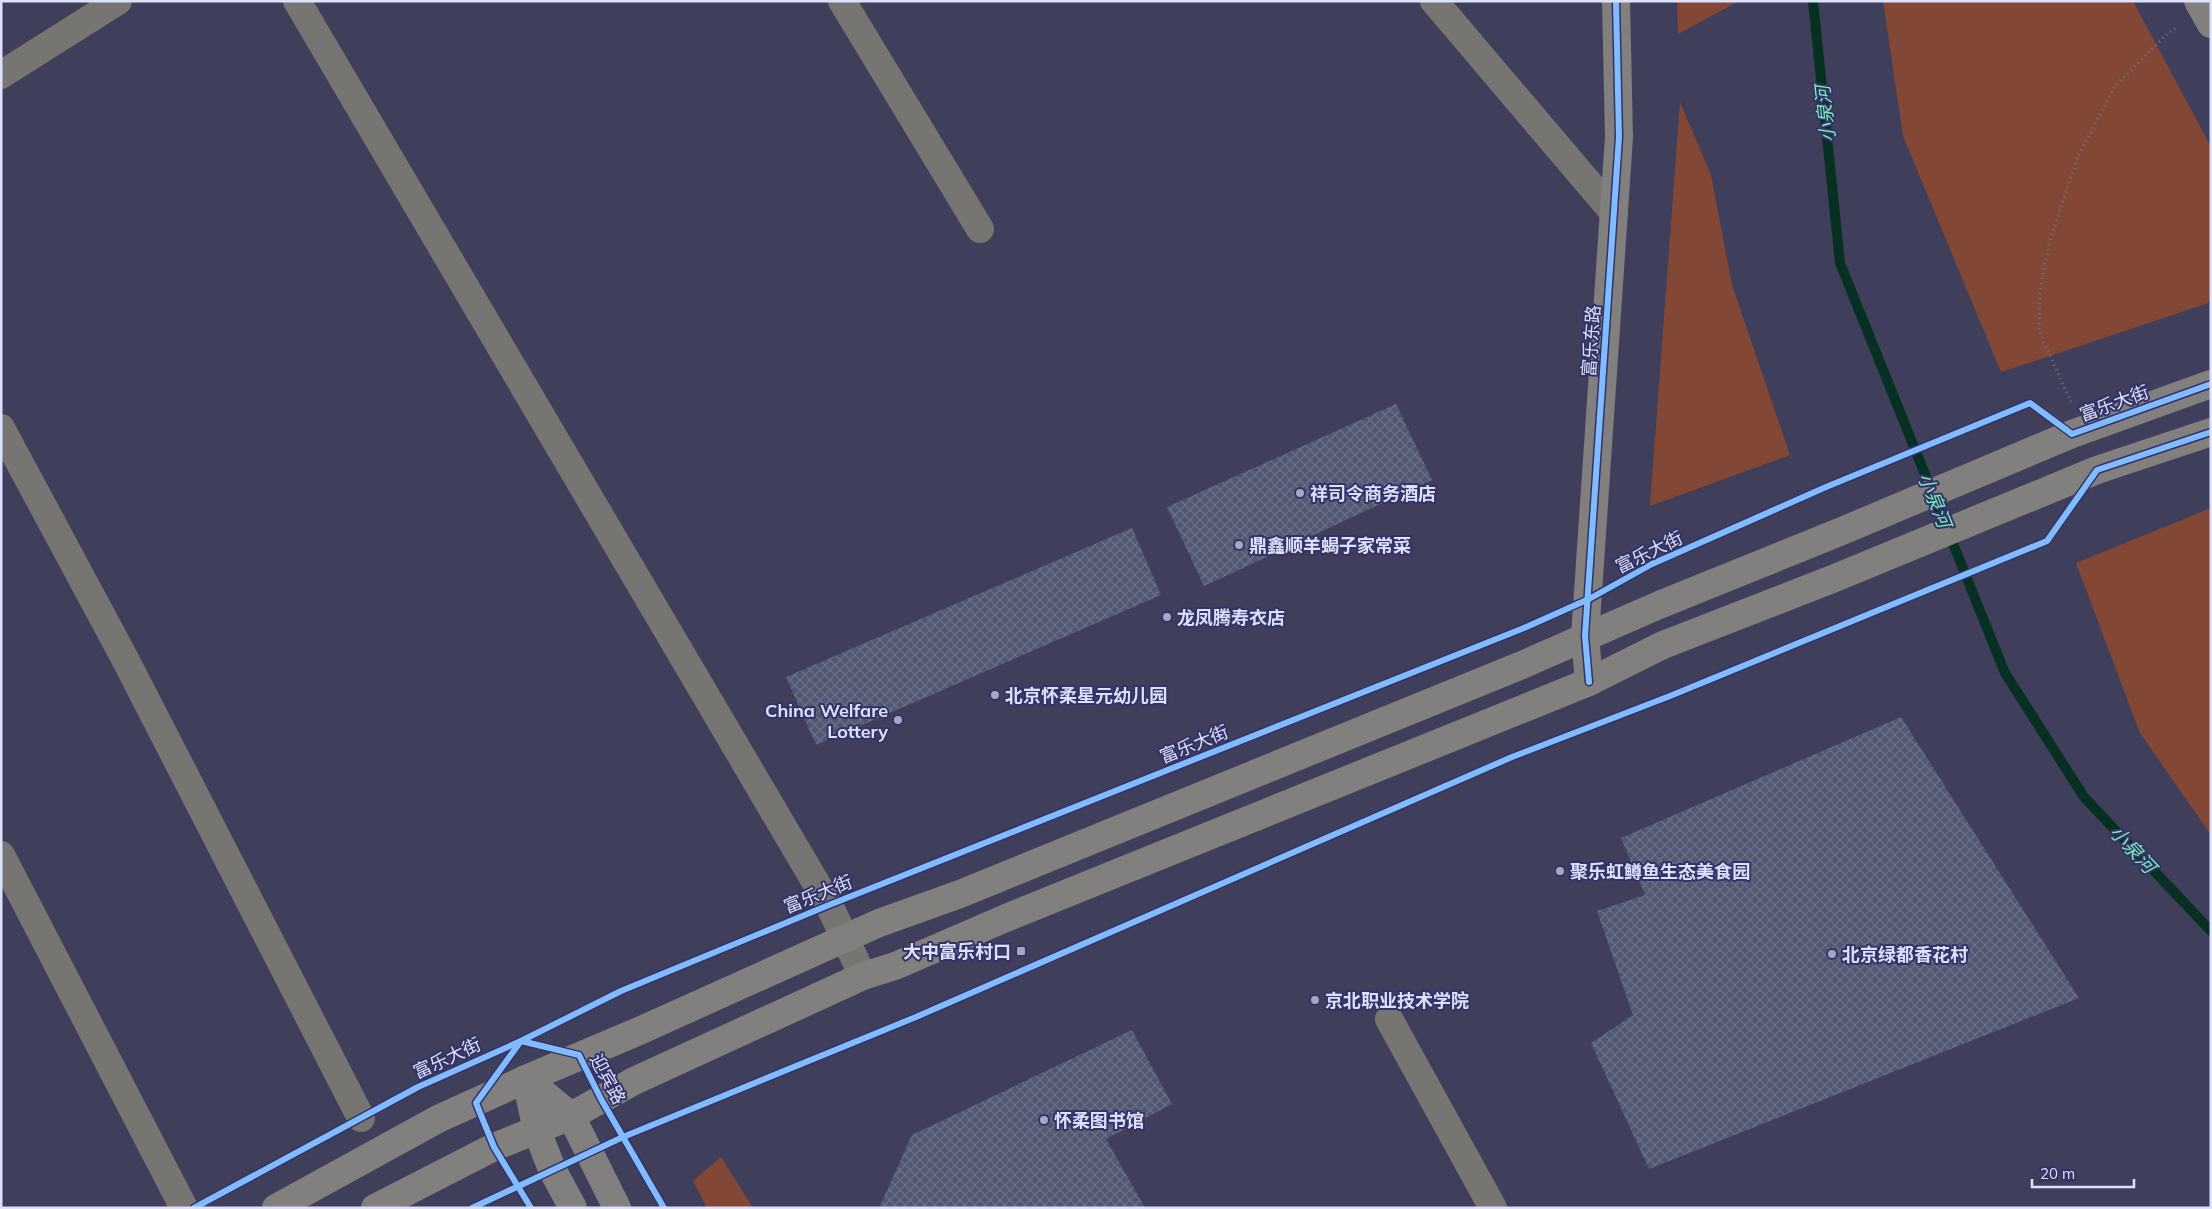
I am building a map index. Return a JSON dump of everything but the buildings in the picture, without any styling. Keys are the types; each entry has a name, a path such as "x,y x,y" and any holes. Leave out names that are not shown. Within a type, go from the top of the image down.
{"main road":[{"name":"富乐东路","path":"1589,682 1585,636 1619,137 1616,1"},
{"name":"富乐大街","path":"276,1208 438,1119 879,923 960,894 1513,668 1585,636 2072,434 2211,384"},
{"path":"374,1208 494,1147 571,1116 634,1082 863,976 895,966 1025,911 1589,682 1663,645 1834,578 2097,470 2211,432"},
{"path":"526,1079 571,1116 617,1208"},
{"path":"526,1079 537,1131 552,1169 574,1208"}],"street":[{"path":"1,75 118,1"},
{"path":"297,1 829,905 863,976"},
{"path":"842,1 980,229"},
{"path":"1434,1 1614,213"},
{"path":"1,428 124,656 361,1118"},
{"path":"1,855 184,1208"},
{"path":"1390,1019 1494,1208"}],"path":[{"path":"2073,407 2038,331 2040,290 2049,244 2078,156 2115,86 2166,35 2204,12"}],"shaded area":[{"path":"1677,1 1739,1 1678,34"},
{"path":"1883,1 2133,1 2211,147 2211,297 2208,303 2001,372 1903,136"},
{"path":"1680,102 1711,175 1732,285 1790,455 1650,506"},
{"path":"2211,508 2211,835 2140,733 2076,563"},
{"path":"721,1157 753,1208 707,1208 693,1181"}],"waterway":[{"name":"小泉河","path":"1813,1 1840,263 2005,673 2084,797 2211,931"}],"cycle path":[{"path":"1589,682 1585,636 1619,137 1616,1"},
{"path":"194,1208 418,1087 521,1041 621,991 829,905 1524,628 1589,599 1652,564 1826,487 2030,403 2072,434 2211,384"},
{"path":"472,1208 623,1137 916,1017 1512,757 1670,696 2047,541 2097,470 2211,432"},
{"name":"迎宾路","path":"531,1208 494,1147 476,1103 521,1041 579,1055 601,1099 664,1208"}],"place":[{"name":"祥司令商务酒店","path":"1300,493"},
{"name":"鼎鑫顺羊蝎子家常菜","path":"1239,545"},
{"name":"龙凤腾寿衣店","path":"1167,617"},
{"name":"北京怀柔星元幼儿园","path":"995,695"},
{"name":"China Welfare Lottery","path":"898,720"},
{"name":"聚乐虹鳟鱼生态美食园","path":"1560,871"},
{"name":"大中富乐村口","path":"1021,951"},
{"name":"北京绿都香花村","path":"1832,954"},
{"name":"京北职业技术学院","path":"1315,1000"},
{"name":"怀柔图书馆","path":"1044,1120"}]}
